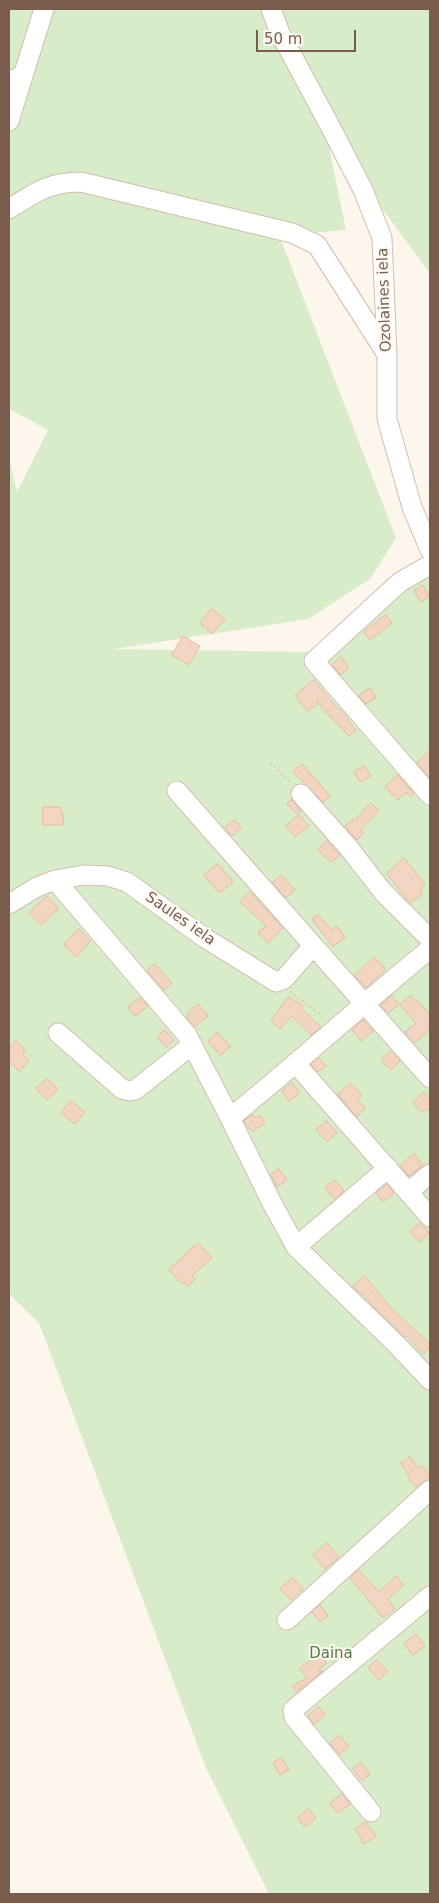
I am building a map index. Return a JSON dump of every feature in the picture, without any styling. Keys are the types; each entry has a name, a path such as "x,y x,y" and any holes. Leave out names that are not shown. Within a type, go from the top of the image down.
{"street":[{"path":"9,122 16,77 44,9"},
{"name":"Ozolaines iela","path":"270,9 280,33 363,190 382,238 387,354 387,419 412,507 430,550"},
{"path":"9,209 42,188 62,182 81,182 292,232 317,245 387,354"},
{"path":"430,565 400,582 314,661 430,795"},
{"path":"177,791 430,1078"},
{"path":"302,794 383,892 430,939"},
{"name":"Saules iela","path":"9,904 37,887 55,880 84,874 108,876 128,882 205,938 276,982"},
{"path":"55,880 187,1035 296,1247 397,1345 430,1380"},
{"path":"276,982 284,979 313,946"},
{"path":"230,1118 296,1064 364,1002 430,949"},
{"path":"58,1032 122,1089 130,1091 135,1090 192,1045"},
{"path":"296,1064 430,1216"},
{"path":"296,1247 388,1168"},
{"path":"408,1192 430,1174"},
{"path":"286,1620 430,1490"},
{"path":"371,1812 294,1717 293,1710 430,1596"}],"path":[{"path":"271,763 302,794"},
{"path":"276,982 337,1026"}],"green space":[{"name":"Daina","path":"9,9 430,9 430,273 334,144 329,147 346,230 300,234 274,222 396,538 370,579 308,619 114,649 315,652 383,583 417,561 430,561 430,1894 269,1894 206,1768 39,1323 9,1294 9,459 17,492 48,430 9,409"}],"building":[{"path":"423,585 429,596 421,602 414,591"},
{"path":"212,609 225,619 212,634 200,623"},
{"path":"386,615 392,623 370,640 364,632"},
{"path":"183,636 200,646 189,665 172,655"},
{"path":"341,657 349,667 341,675 332,665"},
{"path":"314,680 348,718 356,730 349,736 318,703 308,711 295,696"},
{"path":"370,688 376,697 366,704 359,696"},
{"path":"430,750 430,778 417,763"},
{"path":"302,764 330,796 323,802 293,772"},
{"path":"365,766 371,776 360,782 354,772"},
{"path":"398,775 414,794 410,797 406,792 398,800 385,787"},
{"path":"292,800 301,811 297,814 287,804"},
{"path":"371,803 379,811 361,829 364,833 357,840 345,826 352,820 354,821"},
{"path":"43,807 61,807 61,814 64,814 63,825 43,825"},
{"path":"299,815 309,826 295,837 286,826"},
{"path":"235,820 241,828 232,836 225,828"},
{"path":"327,841 340,855 331,862 318,850"},
{"path":"404,858 425,885 420,890 423,894 410,903 387,874"},
{"path":"218,864 233,882 219,893 204,875"},
{"path":"281,875 295,890 286,898 273,883"},
{"path":"250,892 283,928 268,943 258,933 266,926 240,902"},
{"path":"47,896 59,908 41,925 29,913"},
{"path":"318,915 332,930 337,926 345,937 333,947 312,919"},
{"path":"79,929 91,941 76,957 64,945"},
{"path":"374,957 386,969 366,988 355,976"},
{"path":"155,964 172,983 164,990 147,971"},
{"path":"392,996 399,1004 388,1013 381,1005"},
{"path":"411,996 430,1015 430,1029 415,1043 405,1032 416,1023 400,1005"},
{"path":"289,997 303,1006 301,1008 321,1027 311,1035 292,1016 280,1029 271,1021"},
{"path":"140,998 148,1006 135,1016 128,1007"},
{"path":"198,1004 208,1016 195,1027 187,1018 189,1016 187,1014"},
{"path":"363,1020 373,1031 361,1041 352,1030"},
{"path":"165,1030 174,1040 166,1047 157,1037"},
{"path":"217,1032 231,1046 221,1055 208,1042"},
{"path":"16,1041 26,1051 22,1055 29,1061 19,1071 9,1062 9,1049"},
{"path":"390,1051 400,1061 391,1070 381,1061"},
{"path":"319,1058 326,1066 318,1072 311,1064"},
{"path":"47,1079 58,1089 47,1100 36,1089"},
{"path":"292,1083 300,1093 289,1101 282,1091"},
{"path":"350,1083 362,1095 357,1099 365,1108 357,1117 338,1095"},
{"path":"423,1092 430,1098 430,1107 424,1113 413,1103"},
{"path":"71,1101 85,1112 75,1124 61,1113"},
{"path":"253,1115 255,1118 260,1115 265,1123 252,1132 244,1121"},
{"path":"327,1121 337,1133 327,1142 316,1130"},
{"path":"414,1154 423,1165 409,1176 400,1166"},
{"path":"279,1169 287,1180 277,1187 271,1175"},
{"path":"335,1180 344,1191 335,1199 325,1188"},
{"path":"387,1184 394,1193 383,1202 376,1193"},
{"path":"420,1223 429,1233 419,1242 410,1232"},
{"path":"198,1243 212,1258 192,1276 195,1279 187,1286 184,1283 182,1284 169,1270"},
{"path":"365,1276 391,1308 430,1344 430,1348 423,1354 407,1336 405,1337 363,1294 353,1287"},
{"path":"410,1457 418,1468 421,1465 430,1474 428,1479 416,1487 408,1479 410,1477 401,1463"},
{"path":"327,1543 339,1557 325,1569 313,1555"},
{"path":"359,1570 379,1592 396,1576 404,1585 388,1599 395,1609 383,1618 350,1578"},
{"path":"293,1578 303,1589 291,1600 280,1589"},
{"path":"320,1605 328,1616 320,1622 312,1612"},
{"path":"416,1634 425,1646 413,1655 404,1644"},
{"path":"319,1654 327,1663 318,1670 323,1671 296,1692 292,1686 307,1678 300,1669"},
{"path":"377,1660 388,1671 379,1680 368,1668"},
{"path":"319,1707 325,1715 314,1724 308,1716"},
{"path":"339,1735 349,1746 340,1755 330,1744"},
{"path":"282,1758 289,1770 280,1775 273,1763"},
{"path":"361,1762 370,1774 362,1781 353,1769"},
{"path":"342,1794 350,1804 338,1813 330,1804"},
{"path":"308,1809 316,1818 305,1827 298,1818"},
{"path":"366,1822 376,1836 364,1844 355,1829"}]}
